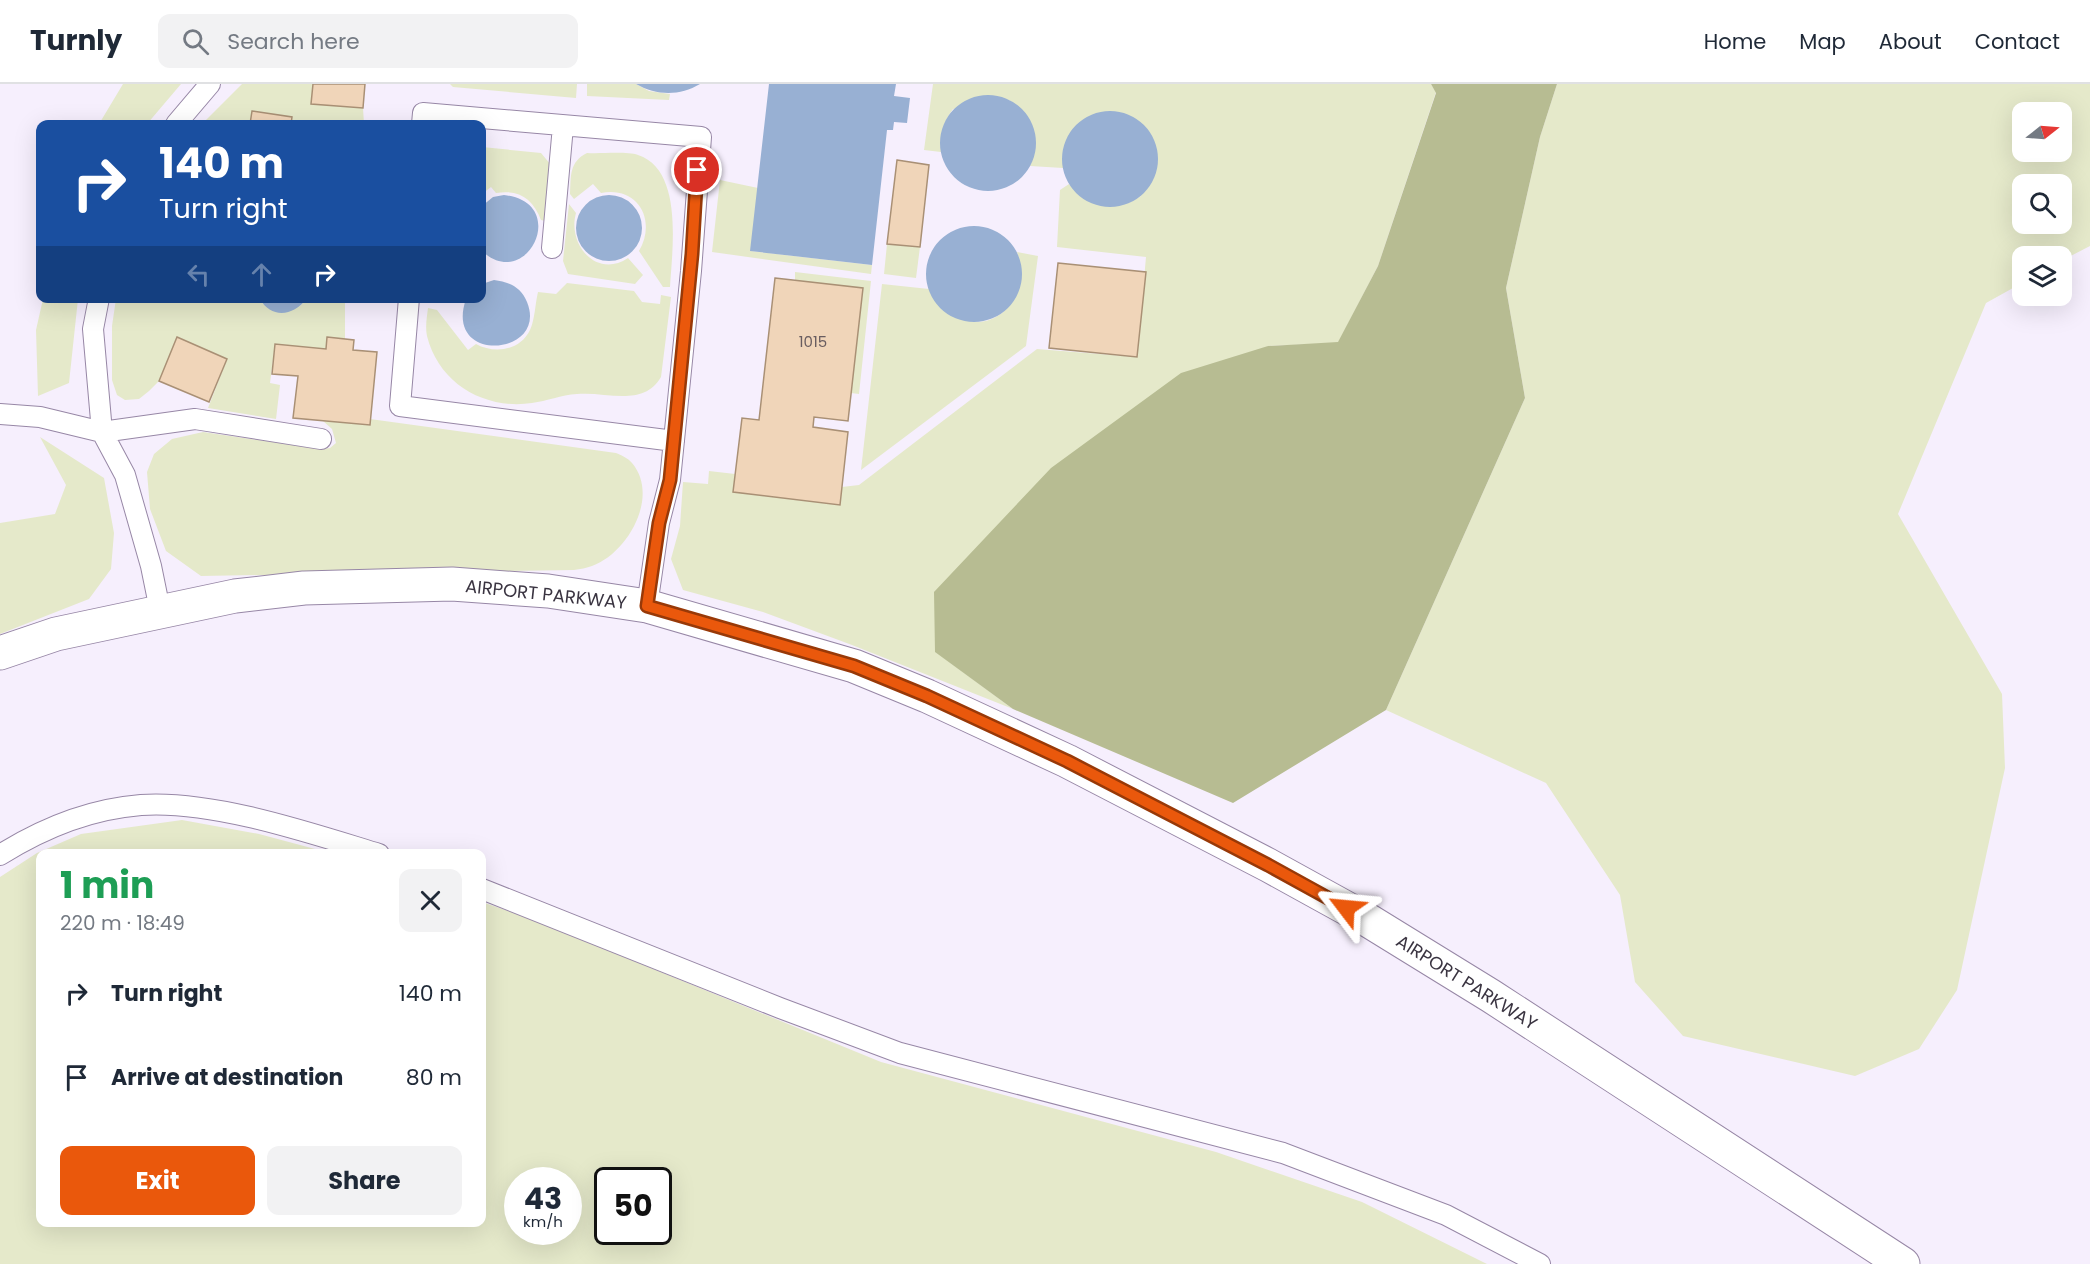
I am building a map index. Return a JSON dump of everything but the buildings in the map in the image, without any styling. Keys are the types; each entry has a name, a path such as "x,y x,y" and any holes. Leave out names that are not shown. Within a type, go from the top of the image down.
{"main road":[{"name":"AIRPORT PARKWAY","path":"0,653 56,634 160,610 235,596 304,588 452,584 548,591 647,606 854,666 927,696 1067,761 1268,865 1366,919 1491,996 1903,1264"}],"lane":[{"path":"179,120 210,84"},
{"path":"423,120 423,113 701,137 670,480 659,523 647,606"},
{"path":"552,248 563,126"},
{"path":"98,303 93,329 102,432 125,475 151,566 160,610"},
{"path":"409,303 400,406 674,441"},
{"path":"0,414 40,417 102,432 195,419 321,440"},
{"path":"0,855 23,840 62,822 142,805 198,807 301,831 362,849"},
{"path":"486,891 770,1004 900,1053 1283,1153 1446,1215 1540,1264"}],"green space":[{"path":"123,84 181,84 150,120 101,120"},
{"path":"242,84 313,84 311,104 363,108 364,120 206,120"},
{"path":"450,84 577,84 576,98 453,87"},
{"path":"587,84 636,84 649,91 670,94 669,100 587,96"},
{"path":"933,84 1431,84 1436,92 1378,266 1338,343 1268,346 936,652 1013,709 763,612 683,590 671,559 680,526 683,482 708,484 709,471 735,474 733,492 839,505 842,487 859,485 1037,349 1137,357 1146,257 1057,247 1060,190 1069,184 1085,198 1103,205 1122,205 1141,196 1063,152 1063,168 1030,166 1034,147 1032,129 1023,113 1009,100 953,109 943,129 941,152 924,150"},
{"path":"1431,84 1557,84 1540,137 1506,288 1525,398 1386,710 1233,803 1013,709 935,652 934,592 1051,468 1181,373 1268,346 1338,342 1378,266 1436,93"},
{"path":"1557,84 2090,84 2090,246 2072,255 2072,246 2012,246 2012,289 1986,303 1898,514 2002,694 2005,768 1957,990 1919,1049 1855,1076 1683,1036 1635,982 1620,895 1546,783 1386,710 1525,398 1506,288 1540,137"},
{"path":"486,147 541,153 551,165 545,221 541,220 534,206 524,197 512,193 496,193 491,187 486,191"},
{"path":"587,153 638,155 653,164 663,177 672,213 670,287 663,287 639,251 646,228 645,217 634,200 614,192 601,193 593,184 574,199 570,194 574,165"},
{"path":"720,180 758,188 751,251 872,265 871,274 712,252"},
{"path":"569,204 576,213 574,225 580,247 596,261 606,264 628,258 643,275 635,284 568,274 563,261"},
{"path":"887,244 920,247 916,278 884,274"},
{"path":"1017,252 1038,256 1026,346 861,470 882,284 929,289 938,303 963,319 978,322 992,319 1004,311 1013,300 1019,285 1020,269"},
{"path":"795,272 871,281 859,394 851,393 863,288 795,281"},
{"path":"567,283 634,291 642,302 660,304 661,295 671,297 661,377 653,387 634,395 577,394 532,403 497,402 481,398 466,390 442,368 433,353 426,333 428,308 437,310 468,350 476,344 491,349 506,349 520,342 530,330 538,292 556,294"},
{"path":"42,303 78,303 69,383 38,396 36,330"},
{"path":"115,303 271,303 300,306 303,303 345,303 345,339 328,337 326,349 275,344 270,383 280,385 276,419 208,408 227,359 177,337 159,381 139,399 125,400 117,395 112,380 112,326"},
{"path":"370,419 616,453 630,461 640,476 643,491 636,522 628,536 605,559 590,567 574,570 201,576 166,551 150,509 147,472 154,454 172,439 203,432 321,449 330,448 336,443 332,429 323,421 369,425"},
{"path":"40,437 104,478 114,533 111,569 89,599 0,634 0,523 55,514 66,485"},
{"path":"182,820 259,834 315,849 46,849 81,834"},
{"path":"36,854 36,1227 486,1227 486,903 529,918 881,1062 1216,1152 1362,1202 1487,1264 0,1264 0,877"}],"water":[{"path":"636,84 700,84 685,91 668,93 652,91"},
{"path":"769,84 896,84 894,96 910,98 907,123 894,122 893,130 887,130 872,265 750,251"},
{"path":"988,95 1006,99 1022,109 1032,125 1036,143 1032,161 1022,177 1006,187 988,191 970,187 954,177 944,161 940,143 944,125 954,109 970,99"},
{"path":"1110,111 1128,115 1144,125 1154,141 1158,159 1154,177 1144,193 1128,203 1110,207 1092,203 1076,193 1066,177 1062,159 1066,141 1076,125 1092,115"},
{"path":"504,195 524,201 535,213 538,227 535,241 526,254 514,261 499,261 486,253 486,203 493,197"},
{"path":"609,195 622,197 632,205 640,215 642,228 640,241 632,251 622,259 609,261 596,259 586,251 578,241 576,228 578,215 586,205 596,197"},
{"path":"974,226 992,230 1008,240 1018,256 1022,274 1018,292 1008,308 992,318 974,322 956,318 940,308 930,292 926,274 930,256 940,240 956,230"},
{"path":"494,280 505,282 518,289 527,302 530,320 524,334 511,342 496,346 481,343 469,335 463,320 465,303 486,303 486,283"},
{"path":"263,303 303,303 295,309 283,313 270,310"}],"route":[{"path":"697,170 692,254 670,480 659,523 647,606 854,666 927,696 1067,761 1346,908"}]}
